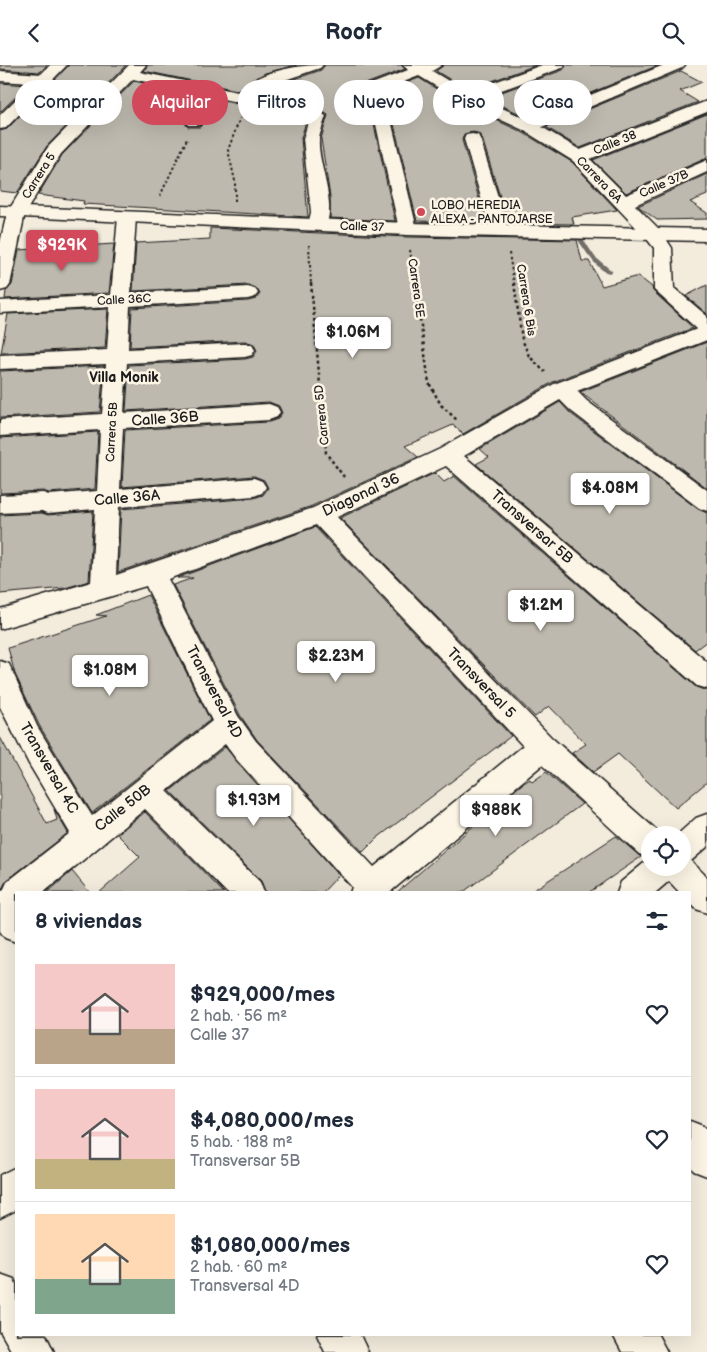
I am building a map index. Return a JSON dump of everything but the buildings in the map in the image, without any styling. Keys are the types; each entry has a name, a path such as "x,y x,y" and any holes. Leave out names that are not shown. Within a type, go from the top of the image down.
{"street":[{"path":"0,124 59,65"},
{"path":"504,84 557,65"},
{"path":"529,126 677,65"},
{"path":"228,96 242,98 253,86 305,66"},
{"path":"392,80 422,67"},
{"name":"Carrera 6A","path":"422,67 440,80"},
{"path":"134,69 170,80"},
{"name":"Carrera 5","path":"0,285 8,246 5,214 55,150 134,69"},
{"path":"0,76 45,79"},
{"name":"Calle 38","path":"579,157 707,106"},
{"name":"Carrera 6A","path":"504,115 529,126 579,157 654,235 663,248 664,290 707,327"},
{"path":"315,125 311,139 320,212 317,225"},
{"path":"384,125 408,229"},
{"path":"472,139 500,232"},
{"name":"Calle 37B","path":"622,203 707,165"},
{"name":"Calle 37","path":"5,214 500,232 707,235"},
{"name":"Carrera 5B","path":"103,587 121,300 138,218"},
{"name":"Calle 36C","path":"0,307 248,293"},
{"name":"Diagonal 36","path":"0,619 103,587 153,574 321,514 448,455 562,389 707,333"},
{"path":"0,362 117,358 245,350"},
{"path":"562,389 579,406 707,503"},
{"name":"Calle 36B","path":"0,428 269,412"},
{"name":"Transversar 5B","path":"448,455 707,679"},
{"name":"Calle 36A","path":"0,504 43,502 48,505 254,487"},
{"name":"Transversal 5","path":"321,514 336,533 542,747 641,836"},
{"name":"Transversal 4D","path":"153,574 228,725 246,750 368,890"},
{"name":"Transversal 4C","path":"0,672 6,691 25,729 87,835"},
{"name":"Calle 50B","path":"25,891 87,835 228,725"},
{"path":"368,890 542,747"},
{"path":"146,790 247,891"},
{"path":"691,842 707,828"},
{"path":"634,891 652,876"},
{"path":"685,876 707,898"},
{"path":"691,1140 707,1157"},
{"path":"0,1200 15,1186"},
{"path":"0,1293 15,1319"},
{"path":"25,1336 34,1352"},
{"path":"338,1336 348,1352"},
{"path":"634,1336 647,1352"}],"path":[{"path":"234,223 235,181 228,150 238,123"},
{"path":"138,218 191,128"},
{"name":"Carrera 5D","path":"317,225 309,242 314,326 326,453 362,495"},
{"name":"Carrera 5E","path":"408,229 429,383 441,405 477,439"},
{"name":"Carrera 6 Bis","path":"500,232 510,256 522,339 529,356 562,389"}],"waterway":[{"path":"460,127 493,145"},
{"path":"581,240 593,258 610,272"},
{"path":"658,299 687,319 681,336 673,344"}],"place":[{"name":"LOBO HEREDIA ALEXA - PANTOJARSE","path":"421,212"}],"district":[{"name":"Villa Monik","path":"124,377"}]}
